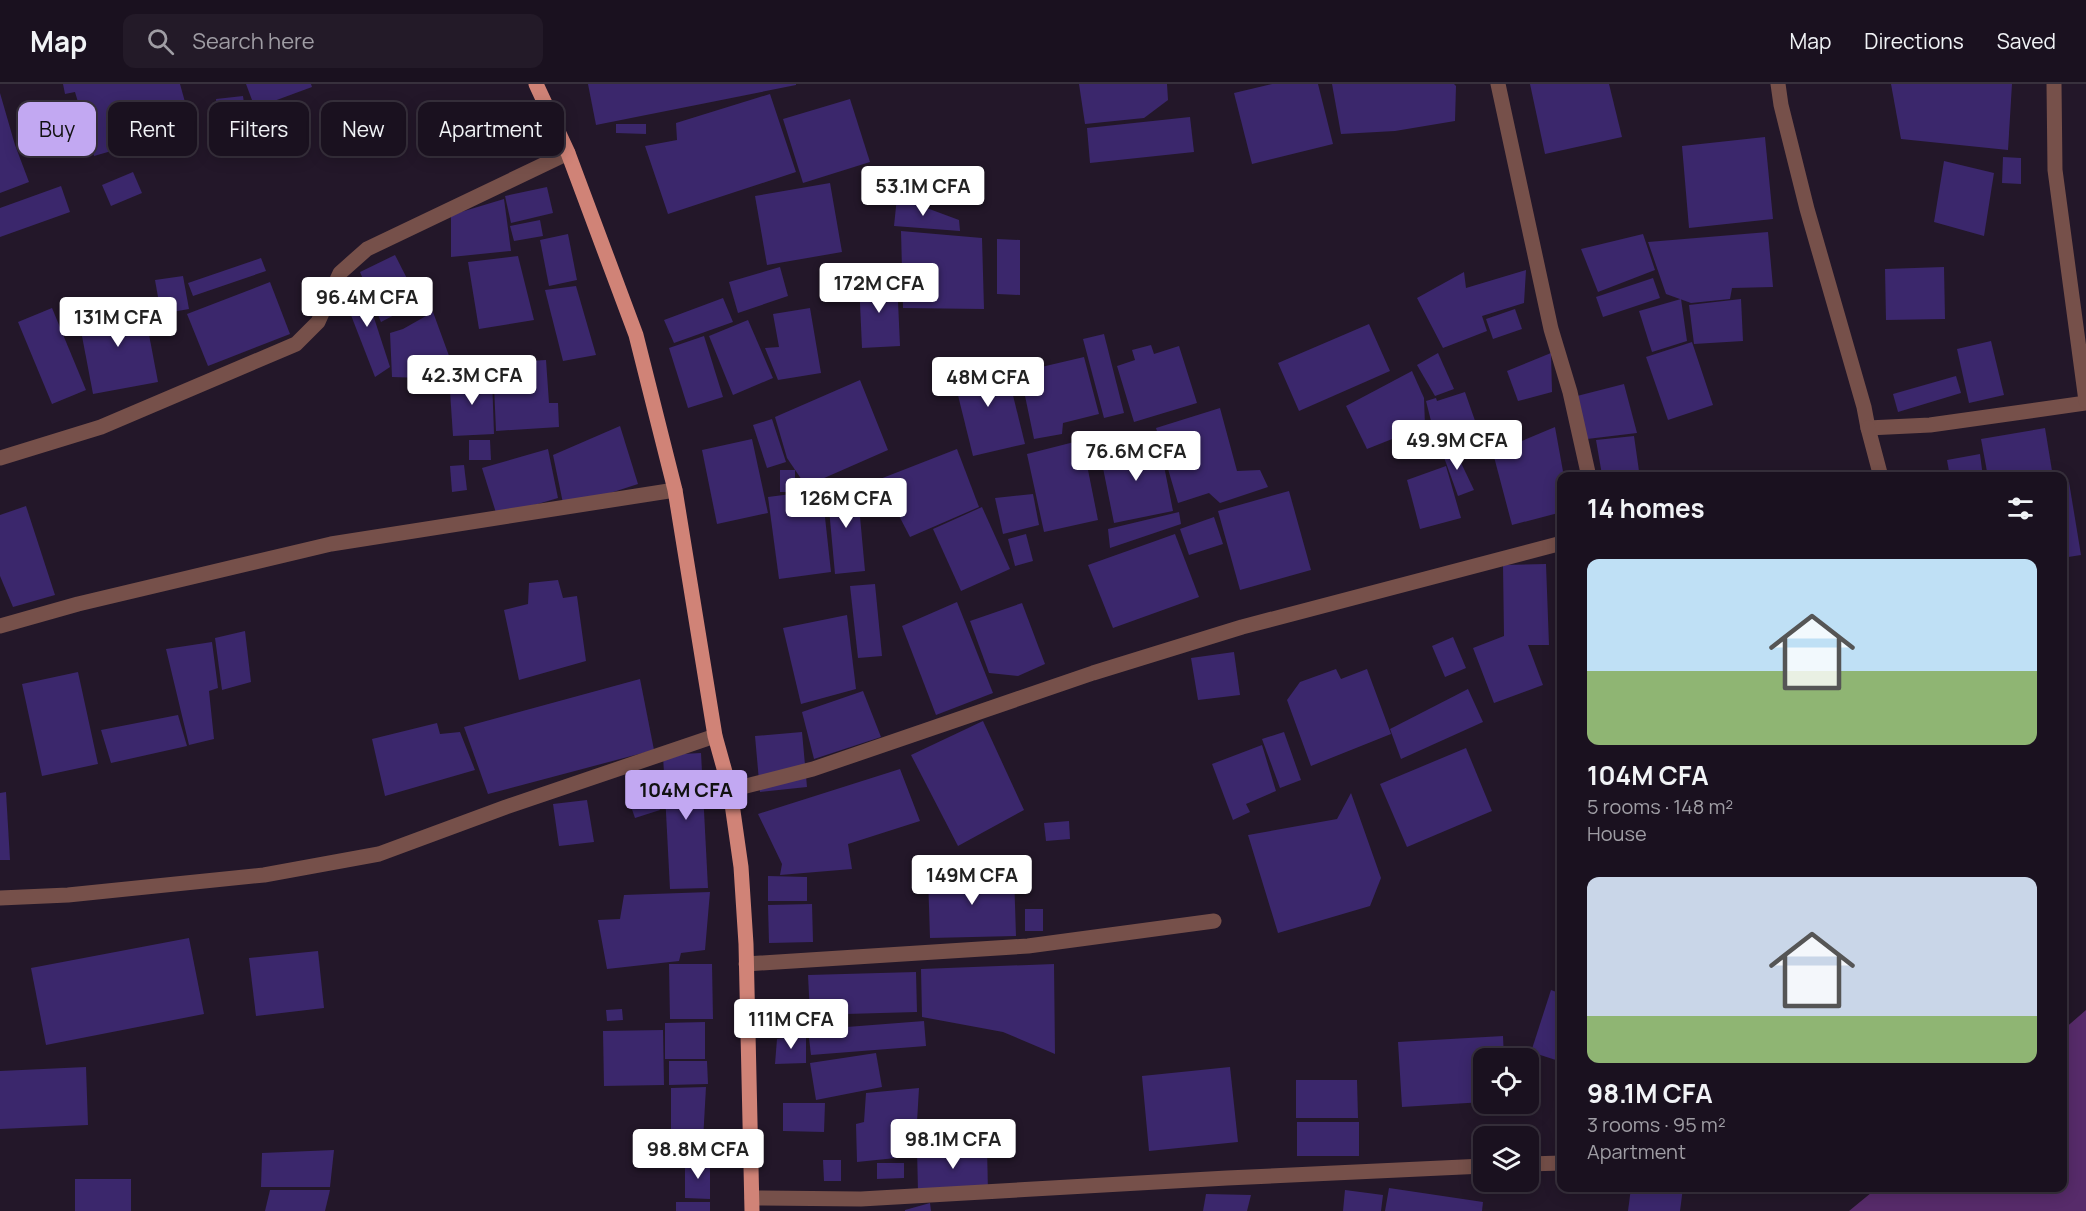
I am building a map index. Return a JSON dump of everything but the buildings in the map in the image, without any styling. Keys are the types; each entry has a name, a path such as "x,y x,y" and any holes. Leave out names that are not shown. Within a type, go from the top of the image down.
{"main road":[{"path":"536,84 568,153 636,335 675,490 715,736 730,790 741,867 746,964 752,1204"}],"street":[{"path":"1498,84 1551,329 1588,472"},
{"path":"1778,84 1781,105 1807,209 1864,407 1880,472"},
{"path":"1868,428 1930,425 2086,402 2055,170 2054,84"},
{"path":"0,458 101,427 296,344 318,322 340,273 367,249 568,153"},
{"path":"0,626 90,601 331,544 675,490"},
{"path":"730,790 813,769 1093,673 1242,627 1557,544"},
{"path":"0,898 68,895 264,875 379,854 518,803 715,736"},
{"path":"746,964 1028,946 1214,921"},
{"path":"1539,1164 1557,1163"},
{"path":"752,1204 1473,1167"}],"shaded area":[{"path":"2086,1010 2086,1211 1849,1211 1872,1192 2067,1192 2067,1027"}]}
